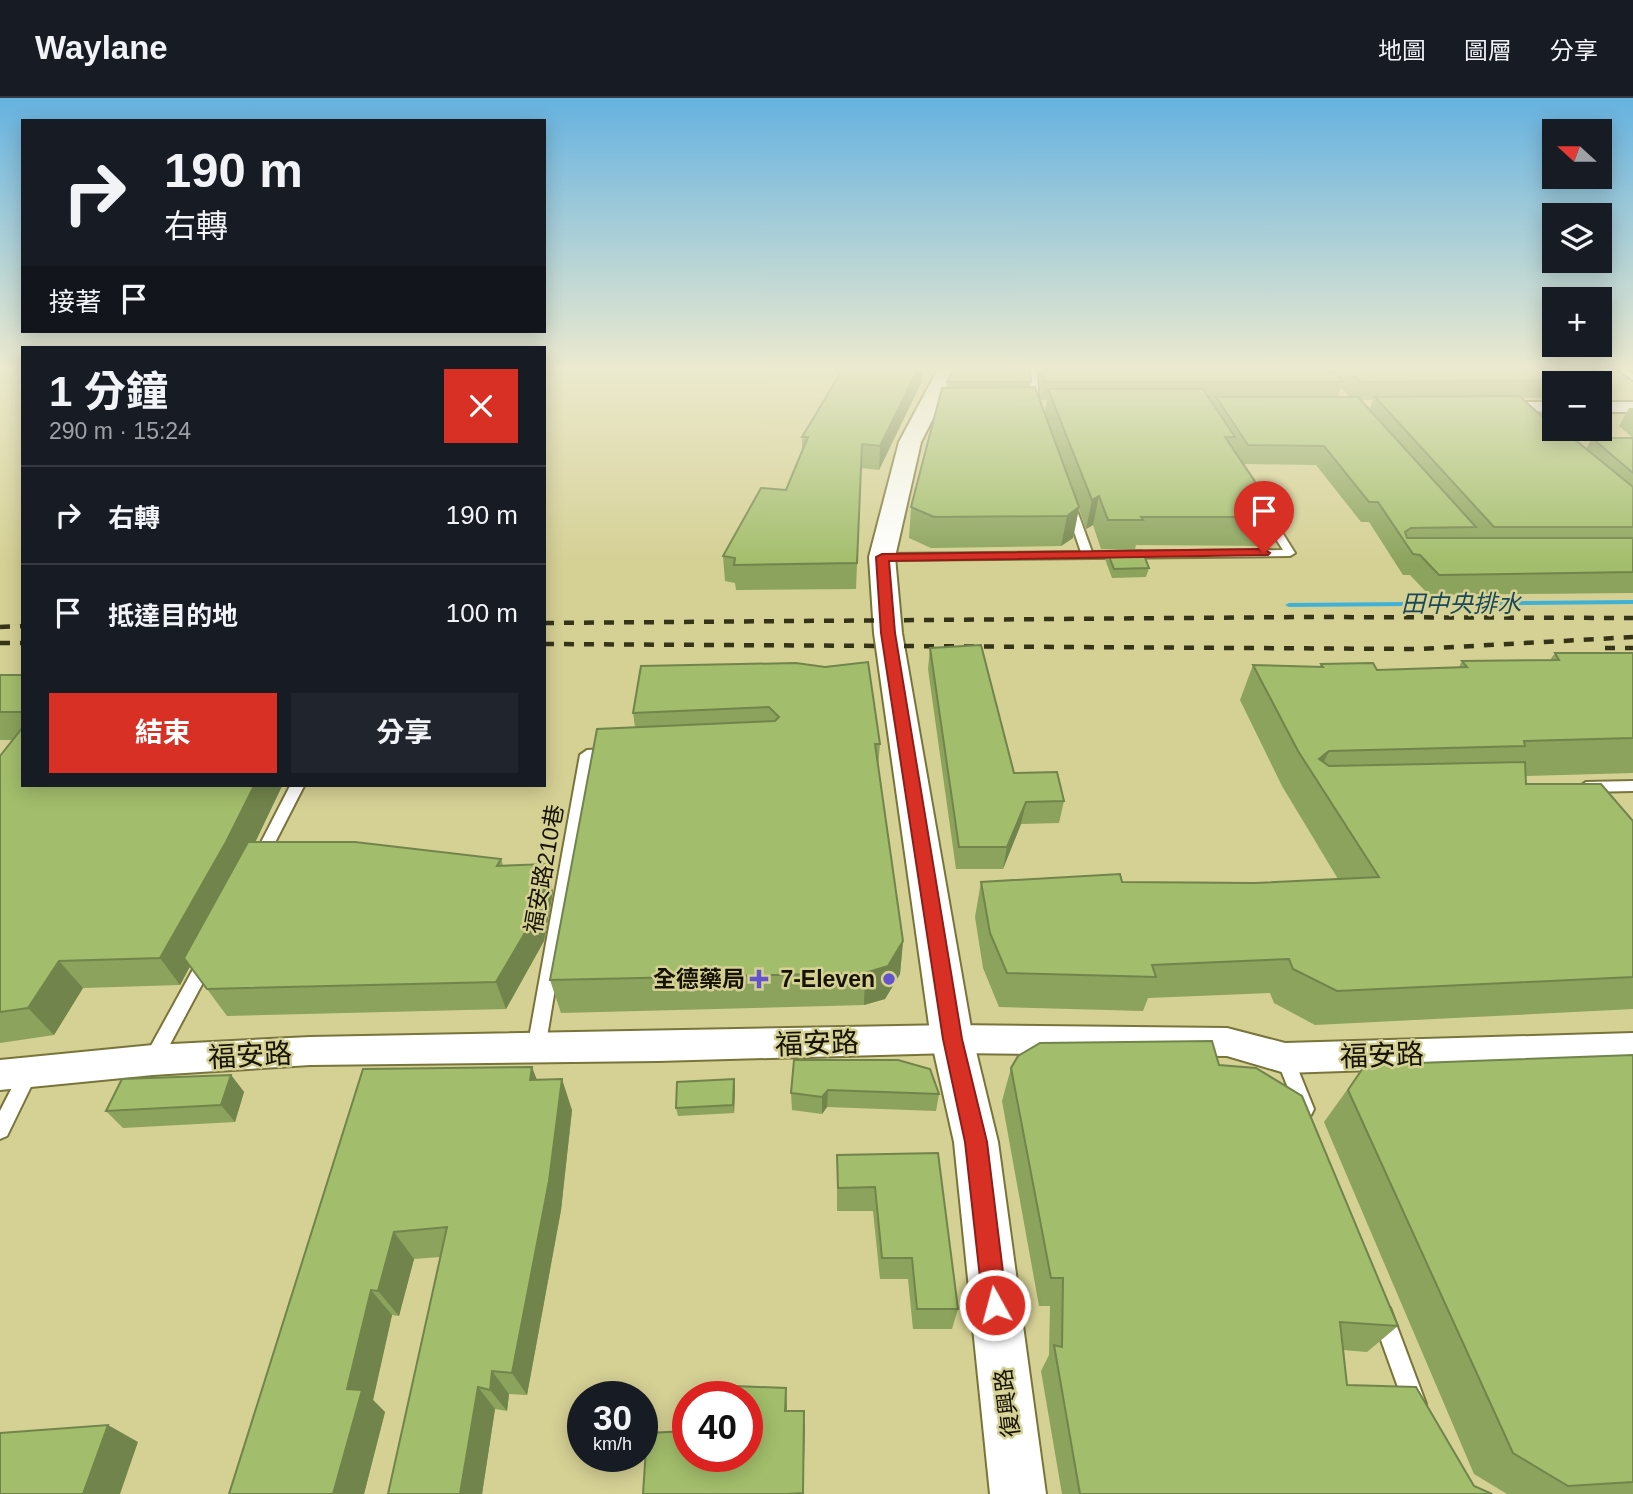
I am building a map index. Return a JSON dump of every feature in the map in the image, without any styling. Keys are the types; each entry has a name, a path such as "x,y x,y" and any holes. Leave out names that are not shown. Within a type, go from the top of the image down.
{"street":[{"name":"復興路","path":"916,434 910,442 882,557 888,633 953,1039 976,1142 1018,1494"},
{"name":"福安路","path":"15,1072 153,1060 310,1051 536,1049 953,1039 1227,1042 1285,1058 1633,1047"}],"lane":[{"path":"1063,488 1087,553"},
{"path":"882,557 1290,553 1255,497"},
{"name":"福安路210巷","path":"536,1049 587,755 626,754"},
{"path":"1566,788 1633,786"},
{"path":"250,878 296,787"},
{"path":"153,1060 214,948"},
{"path":"1285,1058 1310,1123"},
{"path":"0,1130 15,1072"},
{"path":"1375,1292 1424,1430"}],"building":[{"path":"804,434 886,434 880,446 862,444 857,563 734,565 735,558 723,556 761,488 786,490 808,437 802,437"},
{"path":"930,434 1052,434 1079,507 1067,516 934,517 911,507"},
{"path":"1066,434 1233,434 1235,437 1225,437 1279,517 1141,517 1143,520 1108,520 1099,496 1092,500"},
{"path":"1241,434 1392,434 1476,527 1411,528 1405,532 1407,538 1633,538 1633,572 1439,575 1420,555 1413,554 1378,502 1369,502 1324,446 1248,445"},
{"path":"1409,434 1542,434 1542,441 1576,441 1633,487 1633,527 1494,527"},
{"path":"1633,438 1633,473 1596,441"},
{"path":"1142,550 1149,568 1114,569 1107,551"},
{"path":"981,645 1014,773 1057,772 1064,801 1026,802 1007,847 959,847 930,648"},
{"path":"1555,653 1633,653 1633,738 1524,741 1525,746 1329,751 1319,759 1329,766 1525,762 1526,784 1601,784 1633,821 1633,977 1337,991 1293,969 1289,959 1152,965 1156,977 1007,973 990,933 981,882 1120,874 1122,882 1255,883 1379,877 1298,751 1253,665 1323,667 1321,664 1373,663 1377,670 1467,667 1462,661 1559,660"},
{"path":"868,662 880,744 875,744 903,941 888,966 865,973 550,980 597,729 775,721 779,717 769,707 633,713 641,666 796,663 825,667"},
{"path":"0,675 21,675 21,712 0,712"},
{"path":"21,730 21,787 254,787 226,842 160,958 59,961 28,1008 0,1012 0,756"},
{"path":"248,842 355,842 501,859 497,866 546,864 536,914 496,982 207,989 184,958"},
{"path":"1212,1041 1219,1065 1256,1068 1302,1096 1398,1326 1340,1322 1347,1385 1416,1387 1474,1486 1492,1494 1080,1494 1054,1345 1062,1347 1063,1278 1051,1278 1011,1068 1018,1056 1040,1043"},
{"path":"1633,1055 1633,1482 1568,1486 1513,1453 1348,1090 1365,1065"},
{"path":"794,1060 898,1060 930,1069 939,1094 828,1090 822,1097 791,1093"},
{"path":"532,1067 530,1080 562,1079 549,1181 512,1373 492,1371 490,1390 478,1387 460,1494 388,1494 447,1227 394,1232 378,1291 371,1290 347,1389 362,1390 333,1494 229,1494 363,1069"},
{"path":"231,1075 221,1105 106,1111 122,1079"},
{"path":"734,1079 733,1105 676,1108 677,1082"},
{"path":"938,1153 958,1309 917,1309 912,1258 882,1258 875,1187 838,1188 837,1155"},
{"path":"763,1387 786,1388 785,1411 804,1411 803,1493 643,1494 644,1472 658,1472 658,1432 672,1432 672,1472 763,1472"},
{"path":"108,1425 83,1494 0,1494 0,1433"}],"waterway":[{"name":"田中央排水","path":"1289,605 1633,602"}],"railway":[{"path":"546,623 1306,617 1633,618"},
{"path":"0,627 21,626"},
{"path":"546,644 1419,649 1633,637"},
{"path":"0,643 21,643"},
{"path":"1605,648 1633,648"}],"place":[{"name":"全德藥局","path":"759,979"},
{"name":"7-Eleven","path":"889,979"}],"route":[{"path":"995,1305 976,1142 953,1039 888,633 882,557 1264,553"}]}
